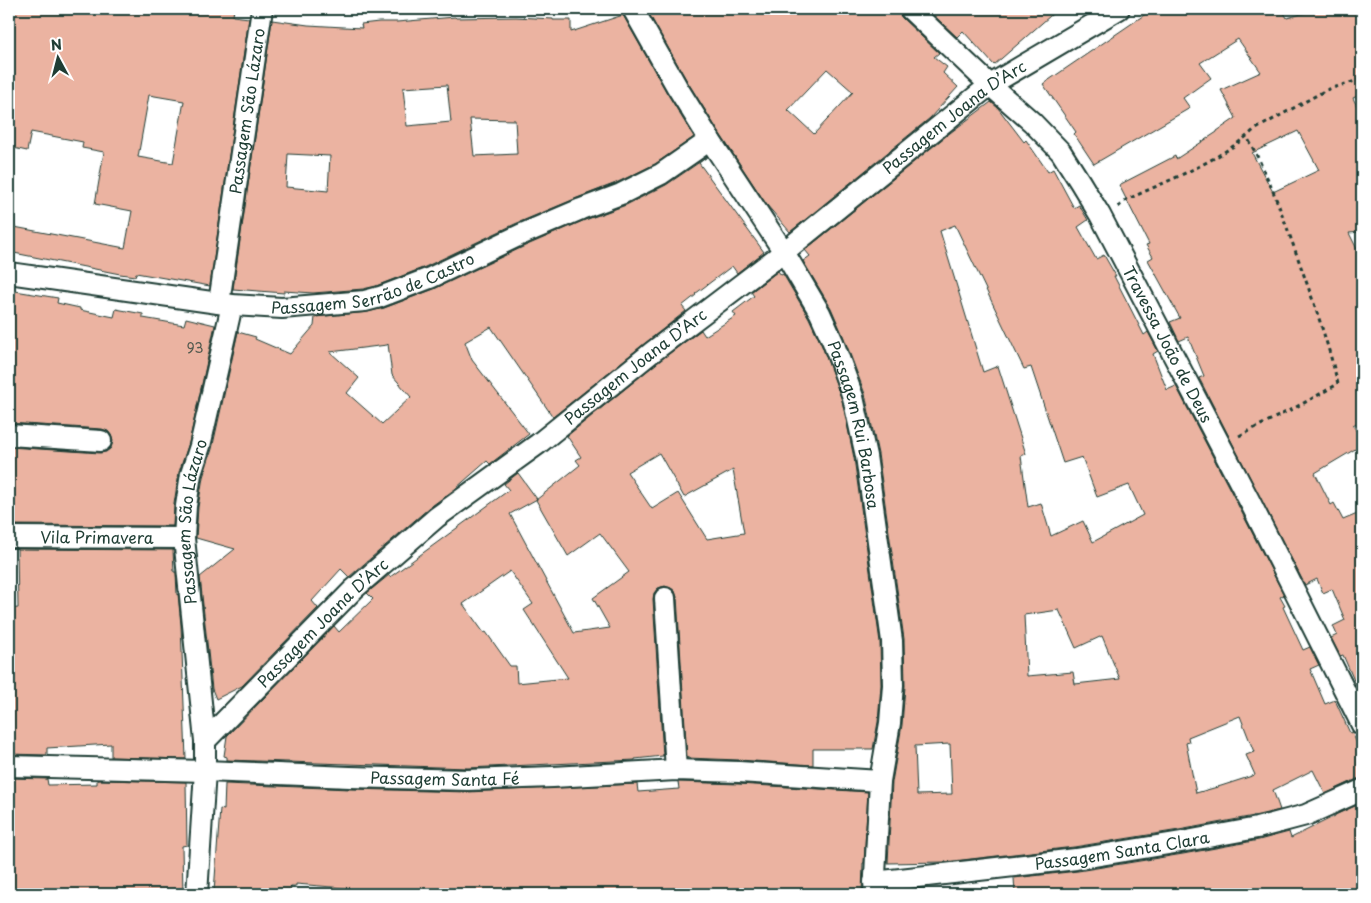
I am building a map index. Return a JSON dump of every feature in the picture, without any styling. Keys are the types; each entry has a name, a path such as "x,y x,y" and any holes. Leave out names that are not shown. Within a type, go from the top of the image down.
{"street":[{"name":"Passagem São Lázaro","path":"205,740 184,538 186,506 191,474 200,446 225,304 262,9"},
{"name":"Passagem Rui Barbosa","path":"633,9 677,87 784,252 820,313 853,397 866,456 892,641 894,685 880,781 874,888"},
{"name":"Travessa João de Deus","path":"910,9 1032,122 1061,152 1080,182 1102,220 1220,445 1362,726"},
{"name":"Passagem Joana D’Arc","path":"205,740 354,589 437,516 538,444 651,353 784,252 990,85 1088,17 1119,9"},
{"name":"Passagem Serrão de Castro","path":"9,273 225,304 282,308 365,301 430,278 520,235 621,194 661,174 710,140"},
{"path":"9,435 101,441"},
{"name":"Vila Primavera","path":"9,537 184,538"},
{"path":"665,598 676,770"},
{"path":"197,894 205,771 205,740"},
{"name":"Passagem Santa Fé","path":"9,766 468,780 676,770 880,781"},
{"name":"Passagem Santa Clara","path":"874,888 1076,859 1257,828 1306,815 1362,790"}],"path":[{"path":"1102,220 1126,200 1208,161 1254,130 1326,90 1362,79"},
{"path":"1220,445 1338,384 1313,302 1274,193 1261,162 1246,137"}],"building":[{"path":"9,9 234,9 233,16 249,18 210,286 136,273 135,276 120,274 9,252 9,226 125,248 132,211 95,204 104,152 82,148 83,142 31,132 27,151 9,147","holes":["149,95 184,101 173,163 138,157"]},
{"path":"646,9 898,9 902,18 939,53 934,57 947,67 943,73 958,87 930,118 790,232 766,204 687,81","holes":["827,69 853,92 814,134 788,110"]},
{"path":"927,9 1058,9 994,65 963,31 957,37"},
{"path":"1153,9 1282,9 1287,18 1319,9 1362,9 1362,94 1353,98 1362,117 1362,232 1349,233 1362,259 1362,420 1353,425 1362,441 1362,445 1315,473 1331,505 1334,503 1343,520 1362,512 1362,699 1343,655 1340,656 1331,638 1337,635 1333,626 1345,620 1332,589 1323,593 1317,579 1305,585 1199,378 1204,376 1188,337 1179,341 1170,322 1180,318 1148,260 1153,257 1146,245 1149,244 1119,185 1175,156 1176,159 1236,118 1221,90 1261,72 1238,39 1200,63 1211,78 1183,98 1190,108 1094,164 1074,134 1076,132 1043,84","holes":["1298,131 1319,170 1273,192 1252,153"]},
{"path":"623,15 694,137 655,164 616,183 515,224 425,267 376,286 363,289 313,293 233,289 272,20 308,25 362,28 361,24 379,22 455,17 516,17 571,20 571,32","holes":["447,85 451,122 407,126 403,88","470,119 515,120 517,154 474,156","288,154 330,156 328,191 286,187"]},
{"path":"991,102 998,108 1024,142 1026,140 1048,172 1053,169 1074,208 1079,205 1088,220 1078,227 1096,259 1104,255 1144,335 1148,332 1158,351 1153,354 1167,390 1176,386 1284,595 1280,597 1285,606 1283,607 1303,650 1310,647 1319,665 1310,669 1325,704 1335,700 1350,733 1352,732 1362,755 1362,778 1325,794 1313,770 1273,790 1280,810 1179,830 1074,847 945,862 888,863 892,782 902,725 905,686 904,639 878,454 865,394 844,338 831,308 803,261 810,256 805,250","holes":["955,225 1024,369 1031,367 1063,463 1082,457 1097,497 1129,485 1143,515 1093,542 1083,521 1051,536 1041,503 1028,507 1021,456 1026,454 998,366 983,372 940,231","1059,610 1076,648 1102,636 1120,679 1075,684 1073,672 1027,676 1024,615","1240,716 1254,752 1246,755 1255,775 1196,793 1186,743 1189,742 1188,737","950,744 952,794 917,795 915,746"]},
{"path":"707,157 699,163 764,252 737,273 732,266 695,294 682,306 686,311 553,417 491,327 465,342 472,360 529,434 490,464 487,461 349,577 341,569 312,601 318,608 242,686 216,699 212,689 200,577 235,549 196,538 198,507 203,477 212,449 238,332 256,337 255,339 290,354 314,326 315,317 368,312 384,308 434,289 525,246 585,220 626,205 666,185","holes":["388,344 392,375 411,397 382,424 347,393 359,378 330,352"]},
{"path":"778,271 781,275 783,274 809,318 822,346 842,400 854,458 880,642 881,685 878,722 873,749 813,749 813,765 687,758 677,597 675,591 665,586 658,588 654,593 653,599 663,756 635,760 468,768 227,760 227,757 224,756 227,736 334,626 339,632 373,599 367,593 389,575 390,577 509,490 504,484 518,473 537,499 510,514 574,633 610,628 593,598 629,572 600,533 568,556 536,500 580,465 576,460 581,457 567,436 658,362 701,330 705,336 736,316 733,312 754,296 751,292","holes":["659,453 684,497 733,470 744,533 707,539 678,493 652,509 627,472","510,571 533,604 524,610 568,678 517,683 516,666 510,666 463,604"]},
{"path":"9,290 58,298 57,303 114,317 116,309 143,314 143,318 184,325 186,318 215,325 189,443 179,472 173,526 9,525 9,447 100,453 106,452 111,448 113,441 108,431 102,429 9,423"},
{"path":"17,549 173,550 181,625 186,759 111,757 111,744 47,748 47,755 9,754 9,609 18,608"},
{"path":"9,778 47,779 48,785 97,784 97,780 186,782 187,845 182,846 183,894 12,894"},
{"path":"678,782 868,792 862,894 828,894 828,892 780,894 379,894 380,891 296,884 296,886 291,886 290,894 214,892 220,809 224,810 225,784 468,792 637,784 638,792 679,789"},
{"path":"1362,803 1362,894 1015,894 1014,878 1078,871 1183,854 1259,840 1289,832 1291,838"}]}
